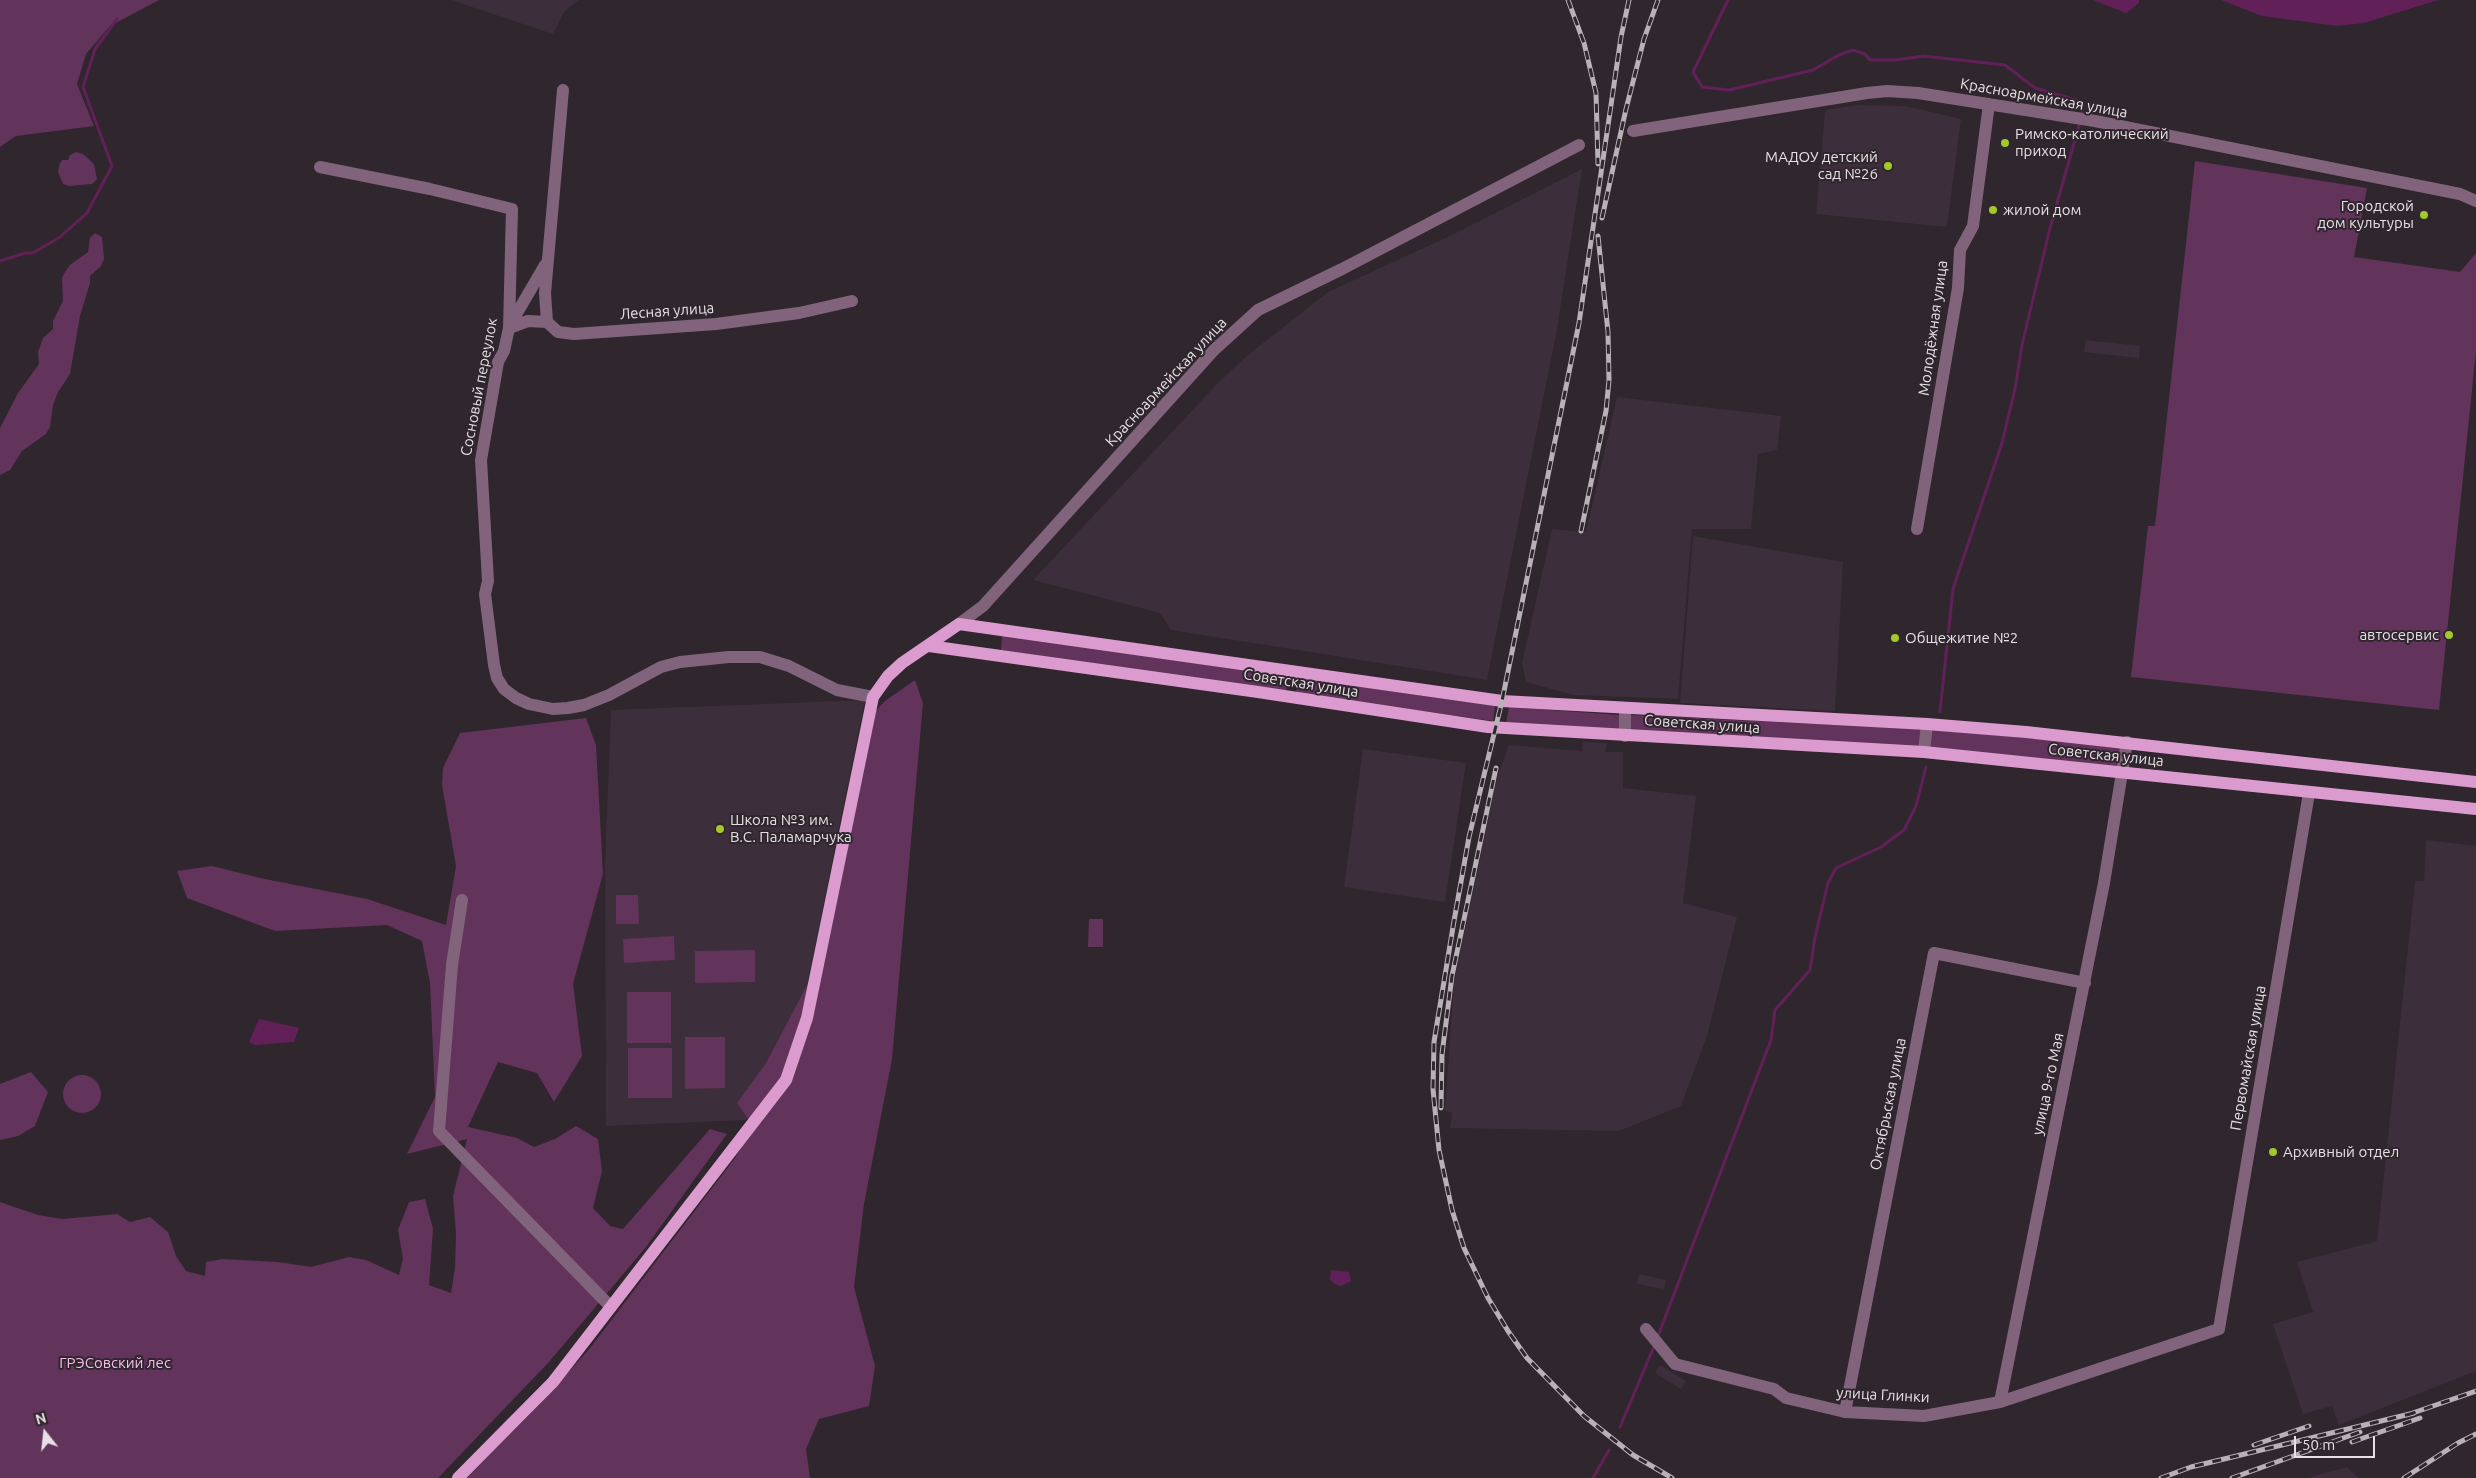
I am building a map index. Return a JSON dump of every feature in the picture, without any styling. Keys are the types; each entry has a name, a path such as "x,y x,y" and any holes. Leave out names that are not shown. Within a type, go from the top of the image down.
{"main road":[{"name":"Красноармейская улица","path":"874,697 888,676 959,624"},
{"name":"Советская улица","path":"959,624 1502,701 1625,710 1927,724 2126,742 2476,782"},
{"name":"Советская улица","path":"929,646 1258,692 1488,728 1924,752 2476,809"},
{"path":"458,1478 553,1382 786,1080 807,1018 874,697"}],"street":[{"path":"509,328 528,322 547,322 545,293 562,90"},
{"name":"Красноармейская улица","path":"1633,131 1880,92 1918,93 2095,121 2452,193 2476,201"},
{"name":"Молодёжная улица","path":"1917,529 1958,288 1960,250 1973,226 1989,104"},
{"name":"Красноармейская улица","path":"959,624 983,606 1214,350 1258,310 1342,269 1579,144"},
{"name":"Сосновый переулок","path":"320,167 430,189 512,210 509,328 504,351 498,362 483,444 482,483 488,581 485,594 494,665 497,678 504,688 516,698 540,707 553,708 584,705 609,695 661,667 680,662 729,657 760,657 776,660 826,686 874,697"},
{"path":"509,328 548,260"},
{"name":"Лесная улица","path":"547,322 558,332 583,334 725,323 799,313 852,301"},
{"path":"1625,710 1625,736"},
{"path":"1924,752 1927,724"},
{"name":"улица 9-го Мая","path":"2000,1402 2085,983 2104,883 2126,742"},
{"name":"Первомайская улица","path":"2219,1329 2309,793"},
{"path":"462,900 452,964 440,1131 611,1307"},
{"name":"Октябрьская улица","path":"1845,1412 1934,953 2085,983"},
{"name":"улица Глинки","path":"1646,1329 1675,1364 1774,1389 1786,1398 1845,1412 1924,1416 2000,1402 2219,1329"}],"shaded area":[{"path":"451,0 579,0 564,12 553,34"},
{"path":"2093,0 2139,0 2139,3 2126,13"},
{"path":"2221,0 2438,0 2364,23 2337,26 2262,16"},
{"name":"МАДОУ детский сад №26","path":"1860,105 1906,106 1961,119 1947,227 1816,214 1825,112 1829,109"},
{"path":"1582,169 1556,335 1487,680 1171,630 1160,613 1033,580 1218,383 1249,354 1328,292 1452,235"},
{"path":"2086,340 2140,346 2139,358 2084,352"},
{"path":"1617,397 1781,416 1777,450 1758,454 1751,529 1692,529 1678,699 1573,695 1526,682 1522,663 1552,529 1586,532"},
{"path":"1693,536 1843,562 1835,711 1680,703"},
{"path":"865,700 802,1010 783,1067 745,1120 606,1126 605,864 611,710"},
{"path":"1583,742 1607,743 1605,752 1623,752 1623,788 1696,796 1683,903 1737,917 1707,1036 1681,1106 1619,1131 1450,1128 1452,1113 1445,1111 1454,982 1497,778 1509,745 1582,751"},
{"path":"1363,749 1466,763 1445,902 1344,887"},
{"path":"2426,840 2476,846 2476,1371 2339,1425 2332,1406 2303,1414 2273,1324 2313,1312 2297,1262 2377,1241 2415,881 2424,881"},
{"path":"259,1019 299,1028 294,1042 255,1045 249,1042"},
{"path":"1331,1270 1349,1272 1351,1281 1341,1286 1335,1284 1330,1280"},
{"path":"1639,1274 1666,1280 1664,1289 1637,1284"},
{"path":"1660,1365 1686,1381 1681,1389 1655,1373"},
{"path":"2347,1467 2358,1478 2307,1478"}],"green space":[{"path":"0,0 159,0 110,26 86,54 77,84 94,126 16,136 0,147"},
{"path":"76,152 83,154 94,164 97,179 92,184 70,186 63,184 58,171 60,163 62,160 68,160 70,155"},
{"path":"2195,161 2367,188 2354,257 2460,272 2476,253 2476,351 2439,710 2131,677 2148,526 2155,526"},
{"path":"95,233 102,237 104,259 101,266 90,276 90,283 80,316 70,374 58,392 53,405 50,427 46,434 22,451 10,470 0,475 0,428 18,393 39,364 38,352 43,338 53,329 53,321 63,301 62,278 70,265 88,252 90,238"},
{"path":"1002,635 1288,677 1286,693 1001,650"},
{"path":"1297,678 1495,706 1493,721 1296,694"},
{"path":"915,680 923,703 892,1059 864,1204 854,1287 875,1366 869,1406 819,1419 806,1449 810,1478 467,1478 541,1403 590,1348 735,1158 754,1128 737,1103 766,1063 813,974 864,723 885,701"},
{"path":"1509,707 1620,715 1620,732 1506,723"},
{"path":"1630,715 1923,729 1922,748 1630,731"},
{"name":"ГРЭСовский лес","path":"586,718 596,745 603,874 573,984 582,1056 554,1102 537,1073 498,1062 468,1127 517,1138 534,1147 555,1139 576,1126 598,1139 602,1171 593,1208 610,1226 623,1229 710,1129 727,1134 646,1247 549,1362 438,1478 0,1478 0,1202 38,1215 62,1219 117,1214 130,1222 150,1217 168,1232 176,1256 186,1271 205,1276 206,1262 222,1259 278,1262 311,1267 349,1257 366,1260 399,1275 403,1259 398,1230 409,1202 425,1199 433,1229 429,1285 451,1293 455,1268 456,1234 453,1196 467,1139 407,1154 435,1097 430,983 422,941 387,925 275,931 187,898 177,871 212,866 260,878 367,899 446,925 456,866 442,785 443,768 460,733"},
{"path":"1931,729 2121,747 2119,768 1928,749"},
{"path":"616,895 638,895 639,924 616,924"},
{"path":"1089,919 1103,919 1103,947 1088,947"},
{"path":"674,936 675,960 624,963 623,939"},
{"path":"755,950 755,982 695,983 695,951"},
{"path":"627,992 671,992 671,1043 627,1043"},
{"path":"685,1037 725,1037 725,1088 685,1089"},
{"path":"628,1048 672,1048 672,1098 628,1098"},
{"path":"31,1072 48,1092 35,1126 18,1136 0,1140 0,1084"},
{"path":"82,1075 96,1080 101,1094 96,1108 82,1113 68,1108 63,1094 68,1080"}],"waterway":[{"path":"1728,0 1693,72 1702,87 1729,90 1813,70 1839,55 1853,50 1865,54 1870,60 1896,60 1923,56 2005,65 2035,88 2076,100 2083,107 2081,116"},
{"path":"0,261 25,253 33,253 60,237 87,213 112,166 83,87 95,49 117,19"},
{"path":"1940,712 1953,589 2002,443 2015,389 2022,345 2050,228 2080,122"},
{"path":"1658,1336 1771,1040 1775,1010 1810,970 1815,937 1828,883 1836,868 1881,847 1904,830 1916,806 1926,767"},
{"path":"1620,1427 1655,1344"},
{"path":"1593,1478 1609,1450"}],"railway":[{"path":"1568,0 1584,43 1596,93 1598,164"},
{"path":"1629,0 1621,37 1579,323 1502,701 1469,837 1434,1042 1433,1089 1439,1150 1452,1210 1464,1248 1488,1298 1508,1331 1527,1358 1584,1416 1633,1455 1672,1478"},
{"path":"1602,218 1626,109 1644,39 1658,0"},
{"path":"1581,531 1606,411 1609,380 1608,332 1598,236"},
{"path":"1441,1108 1442,1054 1452,976 1496,768"},
{"path":"2407,1415 2476,1391"},
{"path":"2161,1478 2191,1467 2414,1413"},
{"path":"2352,1442 2420,1418"},
{"path":"2254,1445 2309,1426"},
{"path":"2232,1478 2360,1432"},
{"path":"2404,1478 2458,1443 2476,1434"}],"place":[{"name":"Римско-католический приход","path":"2005,143"},
{"name":"МАДОУ детский сад №26","path":"1888,166"},
{"name":"жилой дом","path":"1993,210"},
{"name":"Городской дом культуры","path":"2424,215"},
{"name":"автосервис","path":"2449,635"},
{"name":"Общежитие №2","path":"1895,638"},
{"name":"Школа №3 им. В.С. Паламарчука","path":"720,829"},
{"name":"Архивный отдел","path":"2273,1152"}]}
